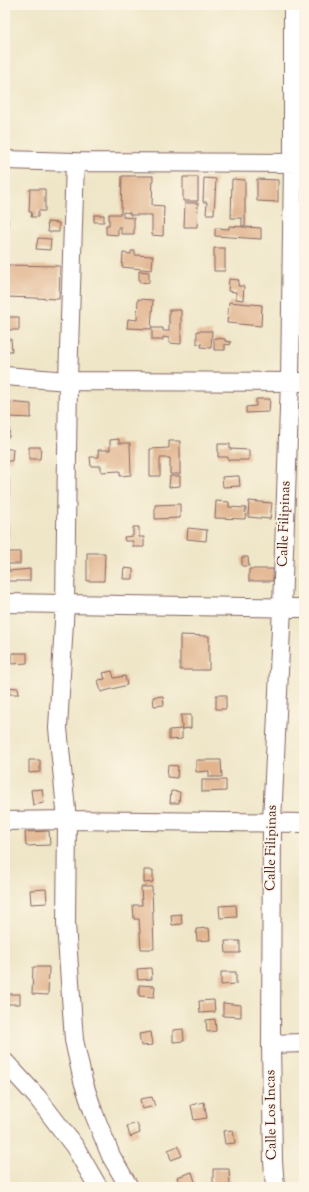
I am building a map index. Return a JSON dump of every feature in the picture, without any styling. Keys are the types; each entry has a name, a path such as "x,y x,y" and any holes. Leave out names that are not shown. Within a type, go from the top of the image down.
{"street":[{"name":"Calle Filipinas","path":"271,1044 272,822 282,607 297,382 299,163 293,5"},
{"path":"5,160 75,162 299,163"},
{"path":"75,162 68,382 65,604 58,728 67,820 66,924 74,1040 94,1114 111,1156 129,1187"},
{"path":"5,376 68,382 297,382"},
{"path":"5,603 304,608"},
{"path":"5,821 67,820 304,823"},
{"path":"271,1044 304,1043"},
{"name":"Calle Los Incas","path":"271,1044 273,1161 275,1187"},
{"path":"5,1062 36,1097 75,1147 98,1187"}],"building":[{"path":"122,176 153,176 152,205 164,206 163,236 152,235 152,215 130,215 130,213 123,212 123,217 134,218 134,234 121,234 121,227 118,227 118,235 106,234 106,225 109,225 109,214 121,214"},
{"path":"183,177 198,177 198,201 183,201"},
{"path":"204,178 216,179 214,214 206,214 207,202 203,202"},
{"path":"232,179 245,180 245,226 242,226 242,218 231,218"},
{"path":"257,179 278,180 278,202 257,201"},
{"path":"30,189 45,189 45,211 38,211 38,217 31,217 32,212 29,212"},
{"path":"185,203 198,203 197,227 184,227"},
{"path":"94,215 104,215 104,222 94,222"},
{"path":"5,218 8,219 8,232 5,232"},
{"path":"47,222 59,223 59,232 48,232"},
{"path":"229,226 261,228 261,239 215,236 215,228 229,229"},
{"path":"38,238 51,239 50,250 36,249"},
{"path":"214,248 225,248 225,271 214,271"},
{"path":"131,251 135,251 135,255 153,256 152,270 122,267 123,253 131,254"},
{"path":"5,265 60,266 59,299 7,297 7,317 19,317 19,330 5,330"},
{"path":"139,271 149,272 149,283 139,282"},
{"path":"229,279 239,280 238,286 244,286 243,300 236,299 236,292 228,291"},
{"path":"138,299 153,300 151,329 127,328 128,319 137,320"},
{"path":"229,302 262,305 261,326 227,323"},
{"path":"169,310 181,310 181,344 169,343 169,338 163,337 163,340 152,340 152,328 163,328 163,331 169,331"},
{"path":"197,331 212,331 211,348 201,347 202,344 197,344"},
{"path":"214,338 225,339 225,341 231,342 230,345 225,344 225,350 214,350"},
{"path":"11,339 12,351 5,351 5,340"},
{"path":"256,399 270,399 269,412 246,413 246,407 256,406"},
{"path":"5,402 31,404 31,418 10,417 9,437 5,437"},
{"path":"119,439 119,443 130,443 131,475 120,476 120,471 101,472 101,466 91,466 90,457 99,457 98,450 110,450 110,440"},
{"path":"169,441 180,441 180,474 170,474 170,458 160,458 160,476 150,476 150,449 169,448"},
{"path":"218,444 230,444 230,449 249,450 249,460 228,460 228,457 218,457"},
{"path":"29,447 41,447 40,459 29,459"},
{"path":"5,449 13,449 12,461 5,461"},
{"path":"170,476 180,476 180,486 169,487"},
{"path":"239,476 240,486 223,487 222,477"},
{"path":"5,479 9,479 9,505 5,505"},
{"path":"216,501 229,502 229,507 246,508 245,519 215,518"},
{"path":"249,501 272,503 270,519 248,517"},
{"path":"180,504 180,518 155,519 155,505"},
{"path":"5,523 9,523 9,537 5,537"},
{"path":"133,527 139,527 139,537 144,537 144,547 133,547 133,541 125,541 124,537 133,536"},
{"path":"188,528 207,530 206,541 187,539"},
{"path":"5,552 20,552 20,564 8,564 9,571 30,569 30,581 5,581"},
{"path":"87,553 105,553 104,581 87,581"},
{"path":"242,557 248,557 249,566 242,566"},
{"path":"124,568 133,569 133,579 123,579"},
{"path":"249,569 273,569 273,581 249,581"},
{"path":"180,635 209,636 209,670 180,670"},
{"path":"12,653 27,653 27,663 12,664"},
{"path":"112,671 114,678 125,676 127,685 101,692 98,680 105,679 103,673"},
{"path":"5,687 18,688 19,694 5,694"},
{"path":"216,695 226,695 226,709 216,709"},
{"path":"163,696 164,705 154,706 153,697"},
{"path":"181,715 191,715 191,728 182,729"},
{"path":"182,729 182,739 169,740 169,730"},
{"path":"29,760 40,760 40,772 29,773"},
{"path":"196,760 221,760 222,777 209,777 209,771 196,772"},
{"path":"168,765 178,766 177,778 167,777"},
{"path":"202,780 226,780 226,791 202,792"},
{"path":"42,789 44,803 33,805 31,790"},
{"path":"171,791 180,792 179,803 170,803"},
{"path":"49,831 50,845 26,846 25,832"},
{"path":"144,870 153,870 153,882 144,883"},
{"path":"141,887 152,887 154,949 141,949 139,919 134,919 133,905 142,905"},
{"path":"46,889 47,903 31,904 30,890"},
{"path":"236,905 237,917 220,918 219,906"},
{"path":"181,914 182,924 172,925 171,915"},
{"path":"209,928 210,940 197,941 196,929"},
{"path":"225,941 240,941 240,953 226,953"},
{"path":"33,967 49,967 48,995 32,994"},
{"path":"151,968 152,979 138,980 137,969"},
{"path":"221,972 236,972 236,984 221,985"},
{"path":"139,985 155,986 154,997 139,996"},
{"path":"6,994 20,994 20,1004 6,1004"},
{"path":"214,1000 215,1012 200,1013 199,1001"},
{"path":"223,1003 241,1005 241,1017 223,1016"},
{"path":"215,1019 216,1031 207,1032 206,1020"},
{"path":"183,1029 184,1041 173,1042 173,1030"},
{"path":"151,1032 153,1045 141,1046 139,1034"},
{"path":"152,1097 155,1106 142,1109 140,1099"},
{"path":"204,1102 207,1118 194,1120 191,1105"},
{"path":"137,1123 140,1133 130,1137 127,1126"},
{"path":"233,1130 235,1143 225,1144 223,1131"},
{"path":"178,1146 182,1156 171,1160 168,1150"},
{"path":"213,1169 229,1169 230,1185 213,1186"},
{"path":"192,1172 196,1185 180,1187 177,1177"}]}
